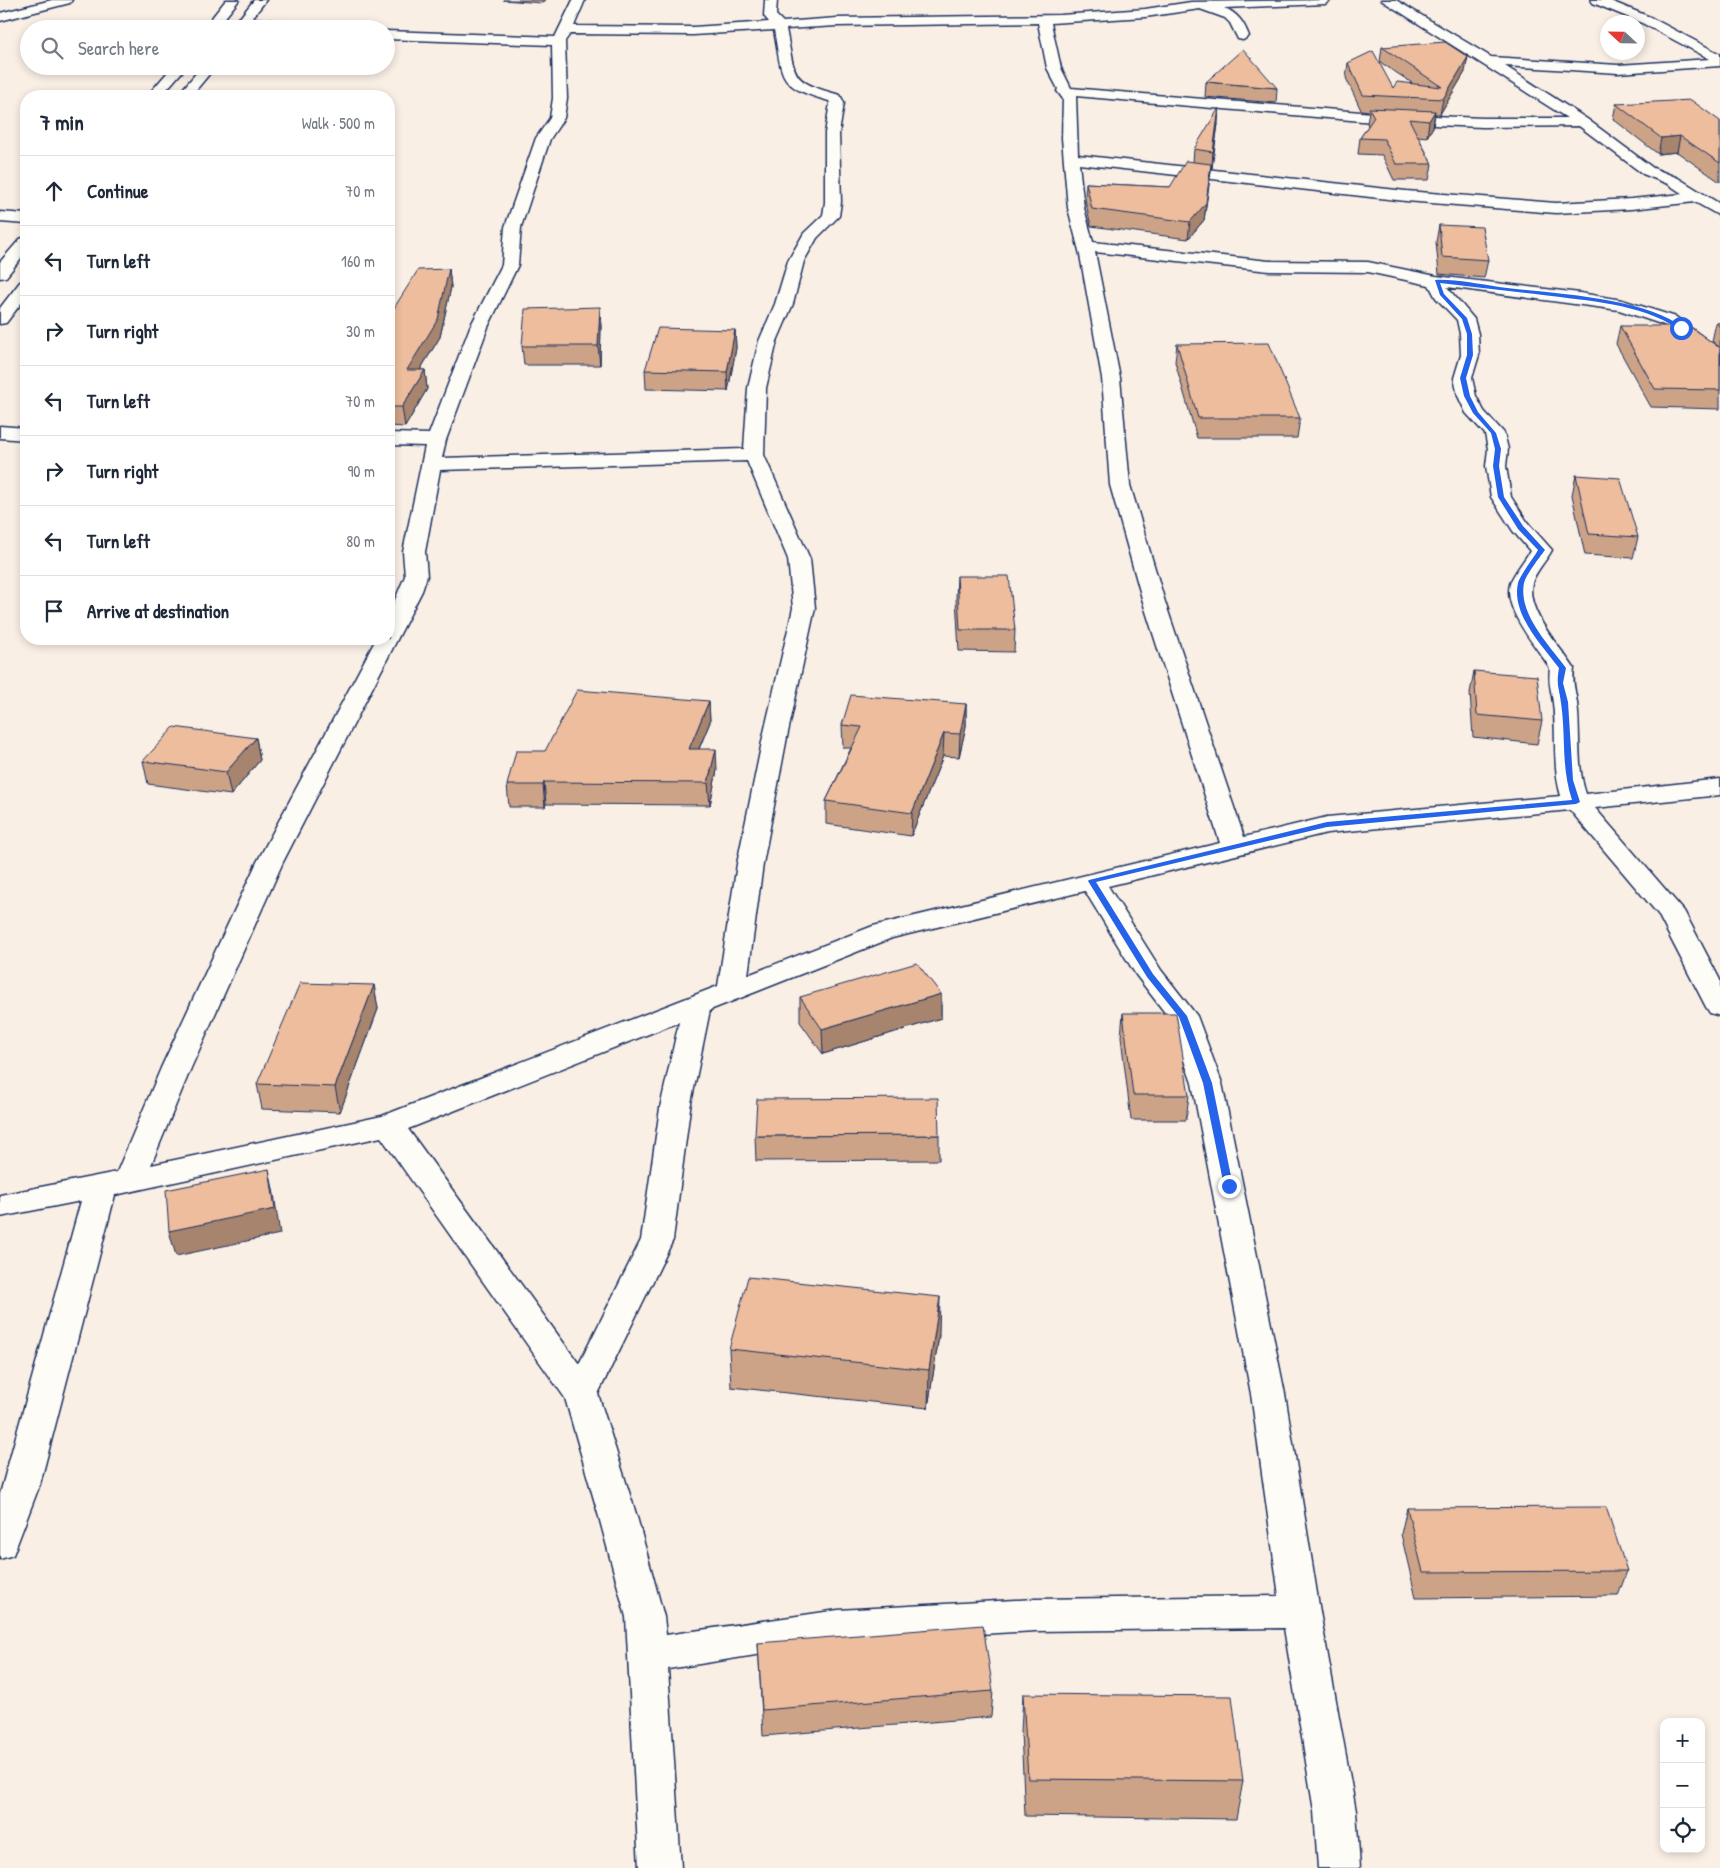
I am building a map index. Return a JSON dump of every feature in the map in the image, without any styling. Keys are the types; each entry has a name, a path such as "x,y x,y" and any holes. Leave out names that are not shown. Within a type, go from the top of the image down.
{"main road":[{"path":"0,17 66,0"},
{"path":"216,20 233,0"},
{"path":"244,20 260,0"},
{"path":"395,624 412,591 416,576 414,552 436,440 479,327 510,265 513,227 543,138 558,115 562,36 579,0"},
{"path":"730,992 758,825 775,737 804,608 799,559 754,456 757,388 768,341 784,304 796,261 810,236 831,216 833,202 832,133 837,103 835,98 806,90 793,82 788,71 780,25 770,16 771,0"},
{"path":"395,35 562,36 693,31 836,22 1044,20 1090,18 1191,6 1325,0"},
{"path":"1386,0 1486,60 1582,122 1648,171 1673,182 1720,211"},
{"path":"1597,0 1646,20 1720,60"},
{"path":"1191,6 1229,14 1236,20 1242,36"},
{"path":"967,20 970,7"},
{"path":"1044,20 1054,68 1064,91 1070,99 1069,138 1076,208 1086,246 1111,378 1120,485 1154,602 1234,847"},
{"path":"1486,60 1557,67 1618,69 1720,60"},
{"path":"159,90 172,75"},
{"path":"189,90 202,75"},
{"path":"1064,91 1307,114 1394,120 1520,124 1582,122"},
{"path":"1071,160 1406,196 1556,208 1630,204 1697,197"},
{"path":"0,217 20,219"},
{"path":"1086,246 1269,266 1368,268 1436,281 1580,298 1631,307 1670,321 1720,359"},
{"path":"0,273 20,249"},
{"path":"1436,281 1442,294 1465,318 1469,334 1470,355 1463,378 1467,396 1476,413 1494,433 1498,449 1496,466 1501,497 1520,527 1541,550 1521,583 1522,605 1532,627 1562,668 1560,683 1565,702 1569,780 1576,802 1670,911 1720,1008"},
{"path":"0,320 20,294"},
{"path":"0,432 20,434"},
{"path":"395,439 436,440"},
{"path":"431,464 754,456"},
{"path":"0,1544 22,1484 115,1184 176,1068 270,862 384,645"},
{"path":"0,1206 115,1184 389,1125 883,932 1092,881 1327,825 1720,787"},
{"path":"1092,881 1150,975 1183,1016 1207,1083 1268,1394 1301,1612 1335,1811 1339,1868"},
{"path":"581,1394 657,1240 675,1108 697,1004"},
{"path":"389,1125 581,1394 618,1517 645,1617 660,1868"},
{"path":"647,1655 838,1626 1035,1615 1301,1612"}],"building":[{"path":"1445,42 1468,57 1443,99 1363,95 1348,63 1373,51 1393,88 1397,82 1442,87 1382,47"},
{"path":"1243,49 1277,88 1206,82"},
{"path":"1691,100 1720,121 1720,163 1680,136 1661,138 1616,104"},
{"path":"1219,108 1213,152 1194,149"},
{"path":"1369,108 1435,111 1429,121 1409,119 1432,164 1396,164 1384,139 1360,138 1374,117"},
{"path":"1186,161 1211,164 1206,203 1190,222 1092,209 1086,183 1170,187"},
{"path":"1439,225 1482,227 1488,260 1442,257"},
{"path":"449,269 438,319 407,370 425,370 402,407 395,407 395,306 418,270"},
{"path":"600,307 598,346 522,346 525,309"},
{"path":"1620,326 1689,326 1720,347 1720,390 1655,389"},
{"path":"658,328 735,330 727,372 645,370"},
{"path":"1269,343 1300,418 1198,418 1177,344"},
{"path":"1576,475 1620,478 1638,537 1589,534"},
{"path":"957,576 1009,576 1015,630 960,630"},
{"path":"1474,671 1537,676 1542,721 1477,715"},
{"path":"577,690 709,701 689,749 716,749 708,783 544,782 543,785 507,785 516,751 545,751"},
{"path":"851,695 966,704 960,734 944,733 912,813 826,801 862,727 842,725"},
{"path":"174,727 256,738 226,772 143,761"},
{"path":"917,963 941,994 822,1029 800,997"},
{"path":"300,983 374,985 335,1087 257,1084"},
{"path":"1123,1013 1176,1013 1189,1095 1133,1095"},
{"path":"938,1098 939,1135 755,1136 757,1099"},
{"path":"269,1169 275,1209 169,1231 166,1190"},
{"path":"748,1277 940,1297 929,1370 729,1349"},
{"path":"1606,1507 1627,1571 1423,1572 1407,1508"},
{"path":"983,1625 993,1691 762,1710 758,1643"},
{"path":"1023,1694 1232,1696 1243,1781 1028,1779"}],"route":[{"path":"1229,1186 1207,1083 1183,1016 1150,975 1092,881 1327,825 1576,802 1569,780 1565,702 1560,683 1562,668 1532,627 1522,605 1521,583 1541,550 1520,527 1501,497 1496,466 1498,449 1494,433 1476,413 1467,396 1463,378 1470,355 1469,334 1465,318 1442,294 1436,281 1580,298 1622,305 1647,312 1670,321 1681,328"}]}
